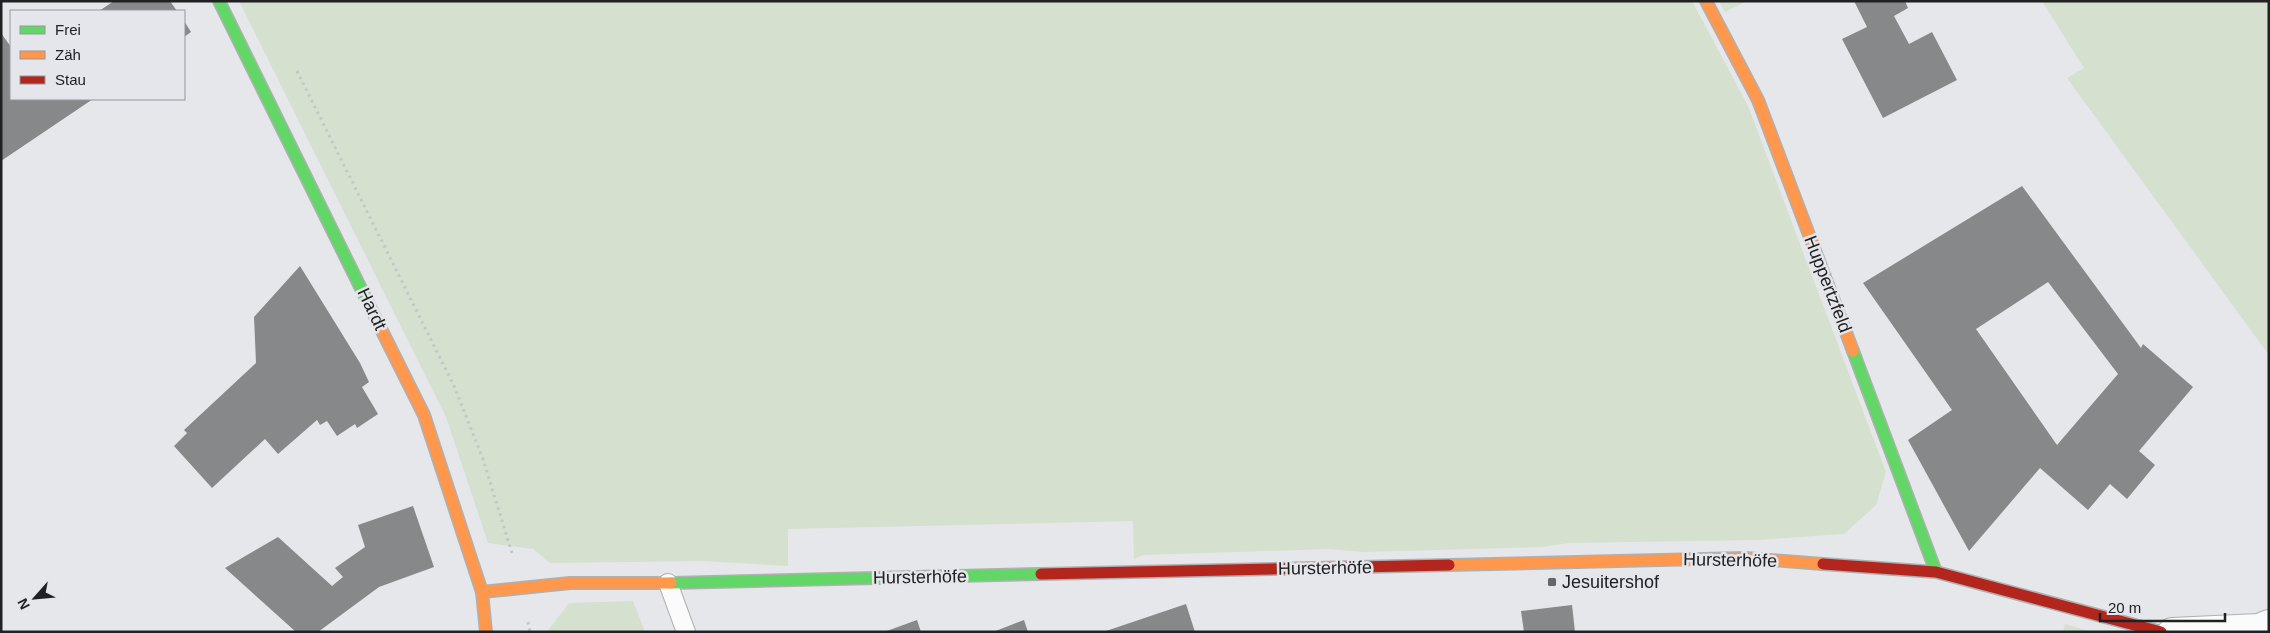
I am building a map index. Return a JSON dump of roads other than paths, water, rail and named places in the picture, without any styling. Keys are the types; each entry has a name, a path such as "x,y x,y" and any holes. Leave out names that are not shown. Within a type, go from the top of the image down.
{"street":[{"name":"Hardt","path":"219,1 424,415 482,592 486,632"},
{"name":"Huppertzfeld","path":"1706,1 1758,100 1936,572"},
{"name":"Hursterhöfe","path":"482,592 570,583 668,583 1744,558 1936,572 2161,632"},
{"path":"2172,632 2259,628 2269,624"}],"lane":[{"path":"668,583 686,632"}],"place":[{"name":"Jesuitershof","path":"1552,582"}]}
